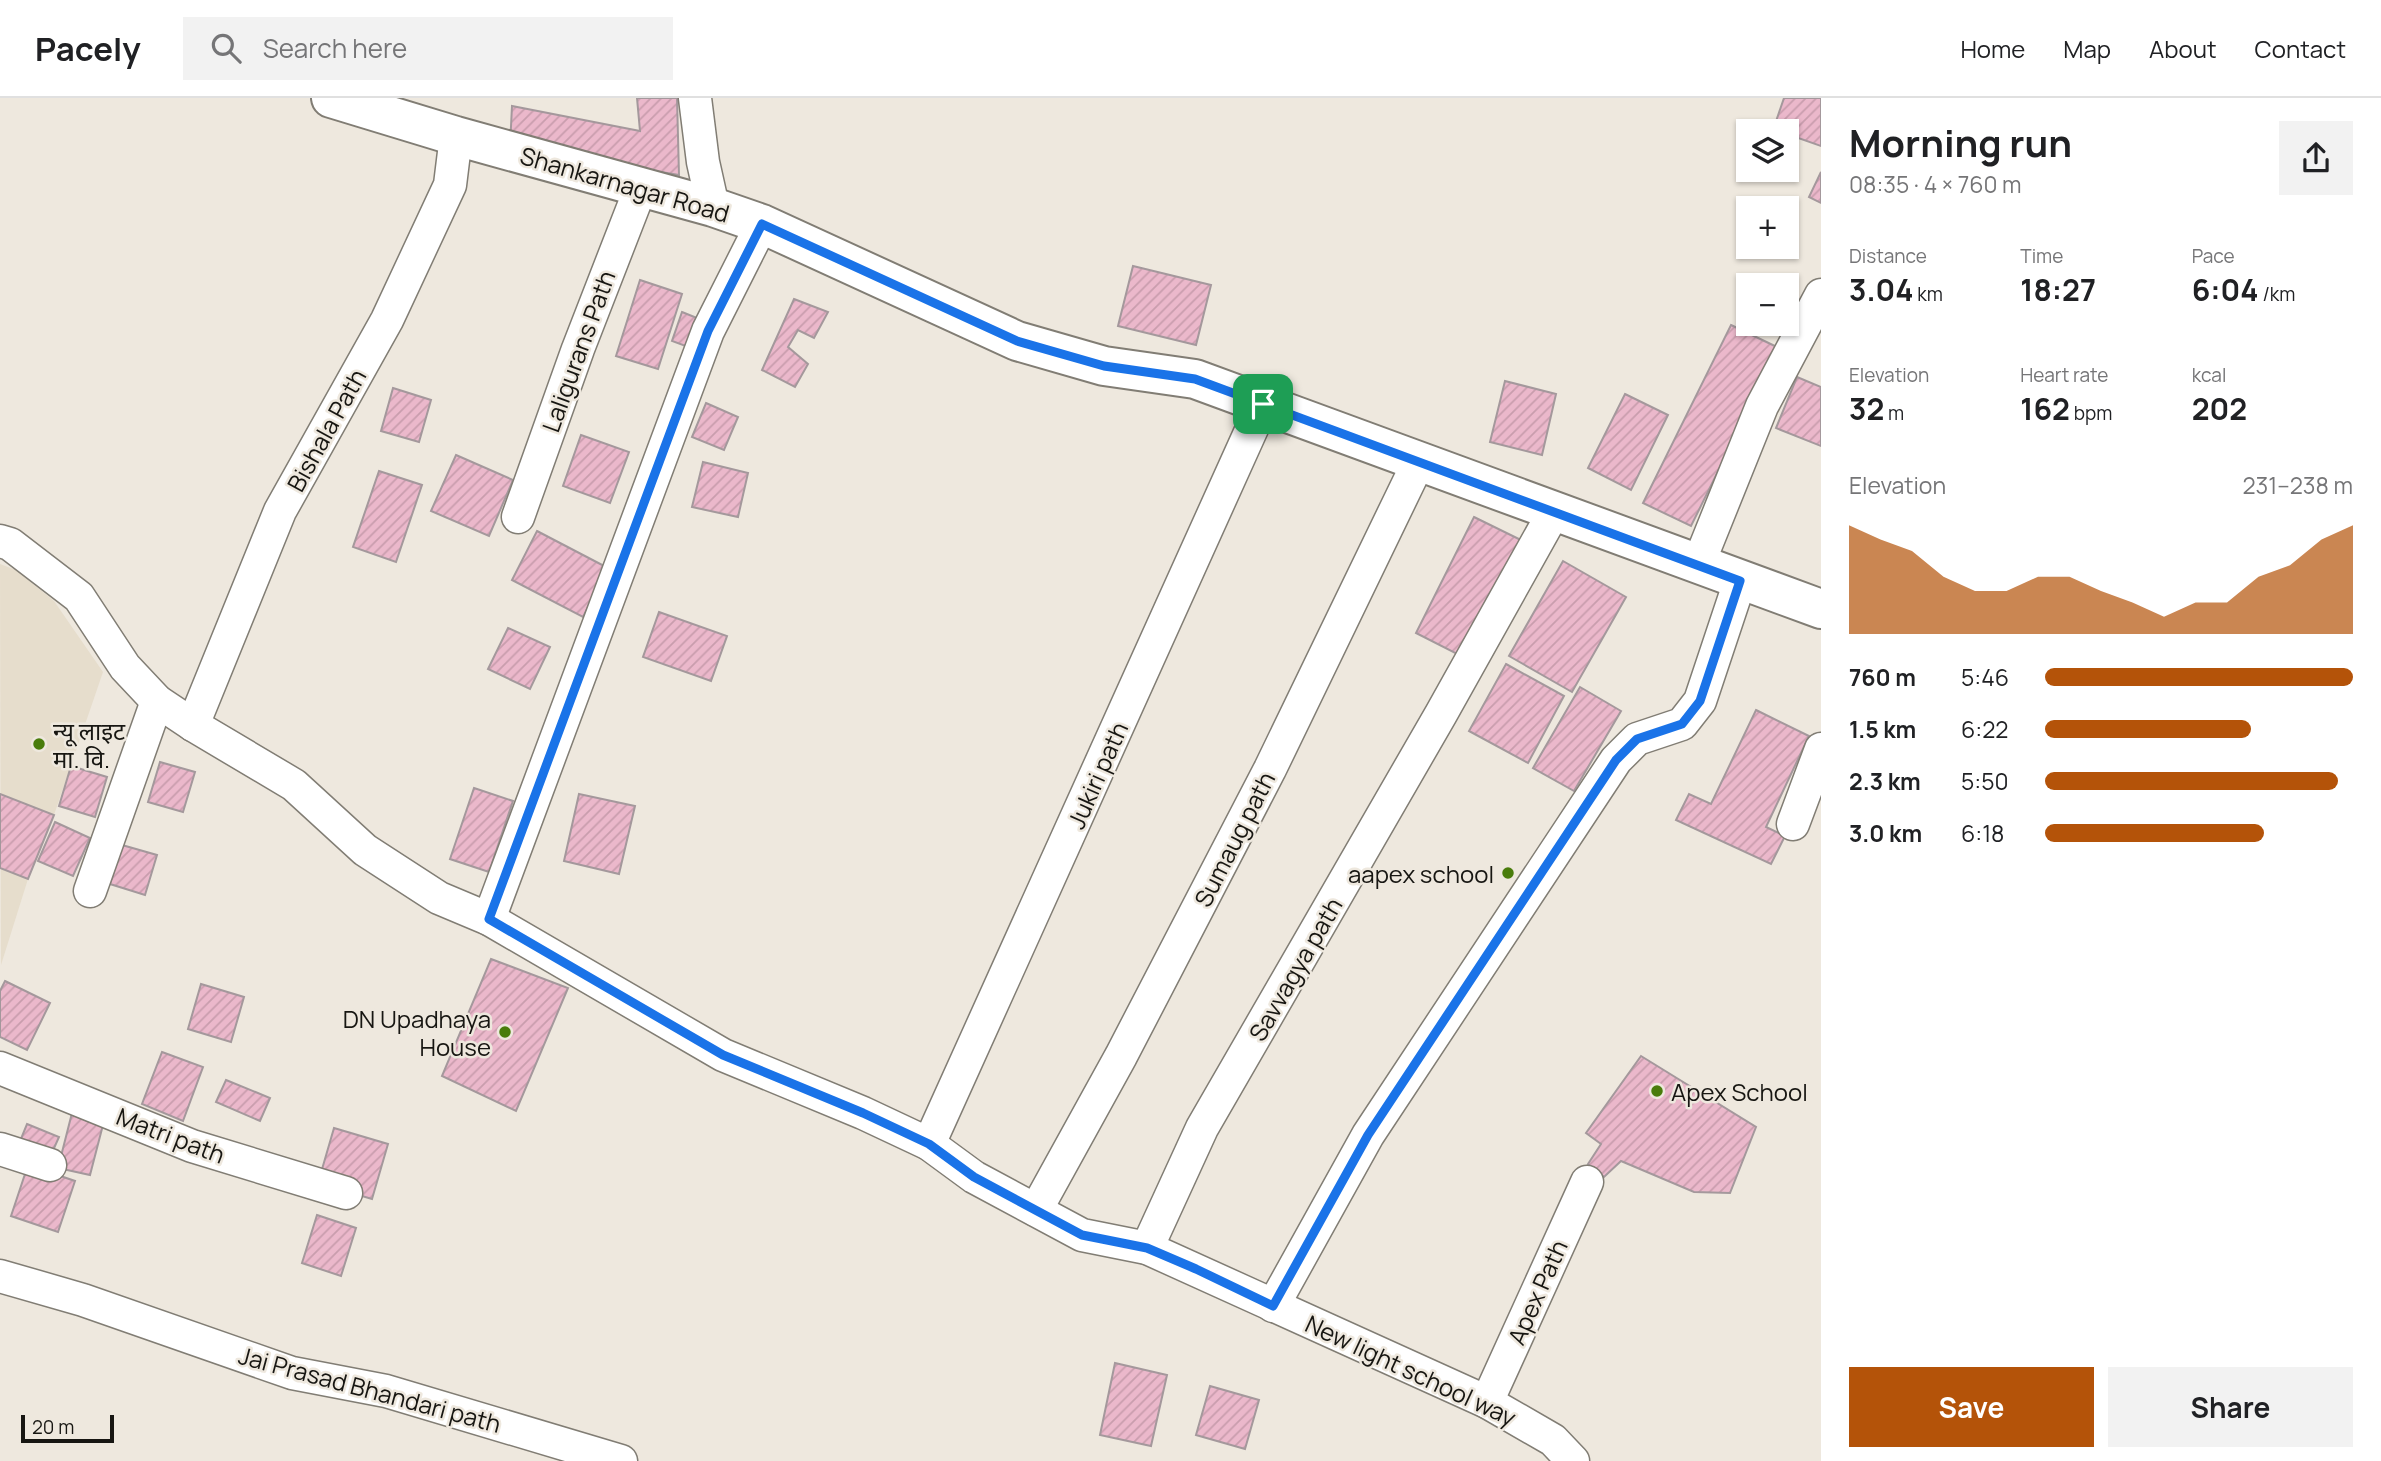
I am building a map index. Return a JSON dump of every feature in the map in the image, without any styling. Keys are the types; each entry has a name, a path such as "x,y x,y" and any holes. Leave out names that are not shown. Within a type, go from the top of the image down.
{"street":[{"name":"Shankarnagar Road","path":"331,98 456,136 713,207 762,224 1017,341 1104,366 1195,379 1821,609"},
{"path":"695,98 703,162 713,207"},
{"name":"Bishala Path","path":"193,725 280,511 387,320 450,185 456,136"},
{"name":"Laligurans Path","path":"518,517 578,349 641,187"},
{"path":"489,919 708,331 762,224"},
{"path":"1698,565 1762,406 1821,295"},
{"name":"Jukiri path","path":"929,1144 1263,404"},
{"name":"Sumaug path","path":"1036,1210 1121,1056 1270,769 1419,461"},
{"name":"Savvagya path","path":"1147,1248 1202,1128 1441,714 1555,510"},
{"name":"New light school way","path":"0,541 9,544 79,597 125,667 157,701 295,785 365,850 439,898 489,919 723,1055 863,1113 929,1144 974,1177 1082,1235 1147,1248 1487,1402 1553,1440 1573,1461"},
{"path":"1273,1306 1368,1135 1616,760 1637,739 1682,724 1700,701 1740,581"},
{"path":"90,891 157,701"},
{"path":"1793,824 1821,749"},
{"name":"Matri path","path":"0,1068 192,1146 346,1193"},
{"path":"0,1149 50,1165"},
{"name":"Apex Path","path":"1487,1402 1587,1182"},
{"name":"Jai Prasad Bhandari path","path":"0,1276 83,1300 292,1373 386,1391 621,1461"}],"shaded area":[{"name":"न्यू लाइट मा. वि.","path":"0,564 16,570 54,601 103,672 54,815 28,879 1,965"}],"building":[{"path":"637,98 677,98 679,175 510,147 512,106 640,131"},
{"path":"1784,98 1821,98 1821,146 1799,138 1799,119 1777,119"},
{"path":"1821,172 1821,203 1809,197"},
{"path":"1133,266 1211,285 1196,345 1118,326"},
{"path":"640,280 682,294 658,369 616,356"},
{"path":"794,299 828,312 814,338 798,330 788,347 808,364 795,387 762,370"},
{"path":"682,312 702,320 691,348 672,341"},
{"path":"1731,325 1736,327 1736,336 1754,336 1779,348 1691,526 1643,503"},
{"path":"1797,377 1821,387 1821,446 1776,428"},
{"path":"1505,381 1556,394 1542,455 1490,442"},
{"path":"393,388 431,400 419,442 381,431"},
{"path":"1625,394 1668,415 1631,490 1588,468"},
{"path":"706,403 738,417 724,450 692,437"},
{"path":"581,435 629,452 610,503 563,486"},
{"path":"456,455 513,480 489,536 431,511"},
{"path":"703,462 748,473 738,517 692,507"},
{"path":"379,471 422,485 396,562 353,547"},
{"path":"1474,517 1523,541 1465,658 1416,633"},
{"path":"537,531 608,568 583,617 512,580"},
{"path":"1563,561 1626,597 1572,692 1509,656"},
{"path":"659,612 727,636 711,681 643,657"},
{"path":"508,628 550,647 530,689 488,669"},
{"path":"1506,664 1564,696 1528,763 1469,731"},
{"path":"1580,687 1621,711 1574,791 1533,768"},
{"path":"1756,710 1809,736 1766,827 1785,836 1771,864 1676,820 1689,794 1711,804"},
{"path":"160,762 195,772 183,812 148,802"},
{"path":"71,766 107,777 95,817 59,806"},
{"path":"474,788 513,801 489,872 450,859"},
{"path":"0,794 54,815 28,879 0,868"},
{"path":"579,794 635,806 619,874 564,861"},
{"path":"55,822 90,838 73,876 38,861"},
{"path":"122,845 157,855 145,895 110,884"},
{"name":"DN Upadhaya House","path":"491,959 568,988 516,1111 442,1076"},
{"path":"5,981 50,1003 27,1050 0,1037 0,991"},
{"path":"201,984 244,997 231,1042 188,1029"},
{"path":"162,1052 203,1067 183,1121 142,1104"},
{"name":"Apex School","path":"1641,1056 1756,1127 1730,1193 1694,1192 1621,1161 1604,1177 1588,1164 1601,1144 1586,1133"},
{"path":"226,1080 270,1098 260,1121 216,1102"},
{"path":"72,1113 104,1121 90,1175 58,1168"},
{"path":"27,1124 59,1137 47,1164 16,1151"},
{"path":"334,1128 388,1144 372,1199 318,1183"},
{"path":"28,1165 75,1181 58,1232 11,1216"},
{"path":"317,1215 356,1228 341,1276 302,1263"},
{"path":"1115,1363 1167,1375 1151,1446 1100,1435"},
{"path":"1210,1386 1259,1400 1245,1449 1196,1435"}],"place":[{"name":"न्यू लाइट मा. वि.","path":"39,744"},
{"name":"aapex school","path":"1508,873"},
{"name":"DN Upadhaya House","path":"505,1032"},
{"name":"Apex School","path":"1657,1091"}],"route":[{"path":"762,224 1017,341 1104,366 1195,379 1263,404 1555,510 1740,581 1700,701 1682,724 1637,739 1616,760 1368,1135 1273,1306 1147,1248 1082,1235 974,1177 929,1144 863,1113 723,1055 489,919 708,331 762,224"}]}
